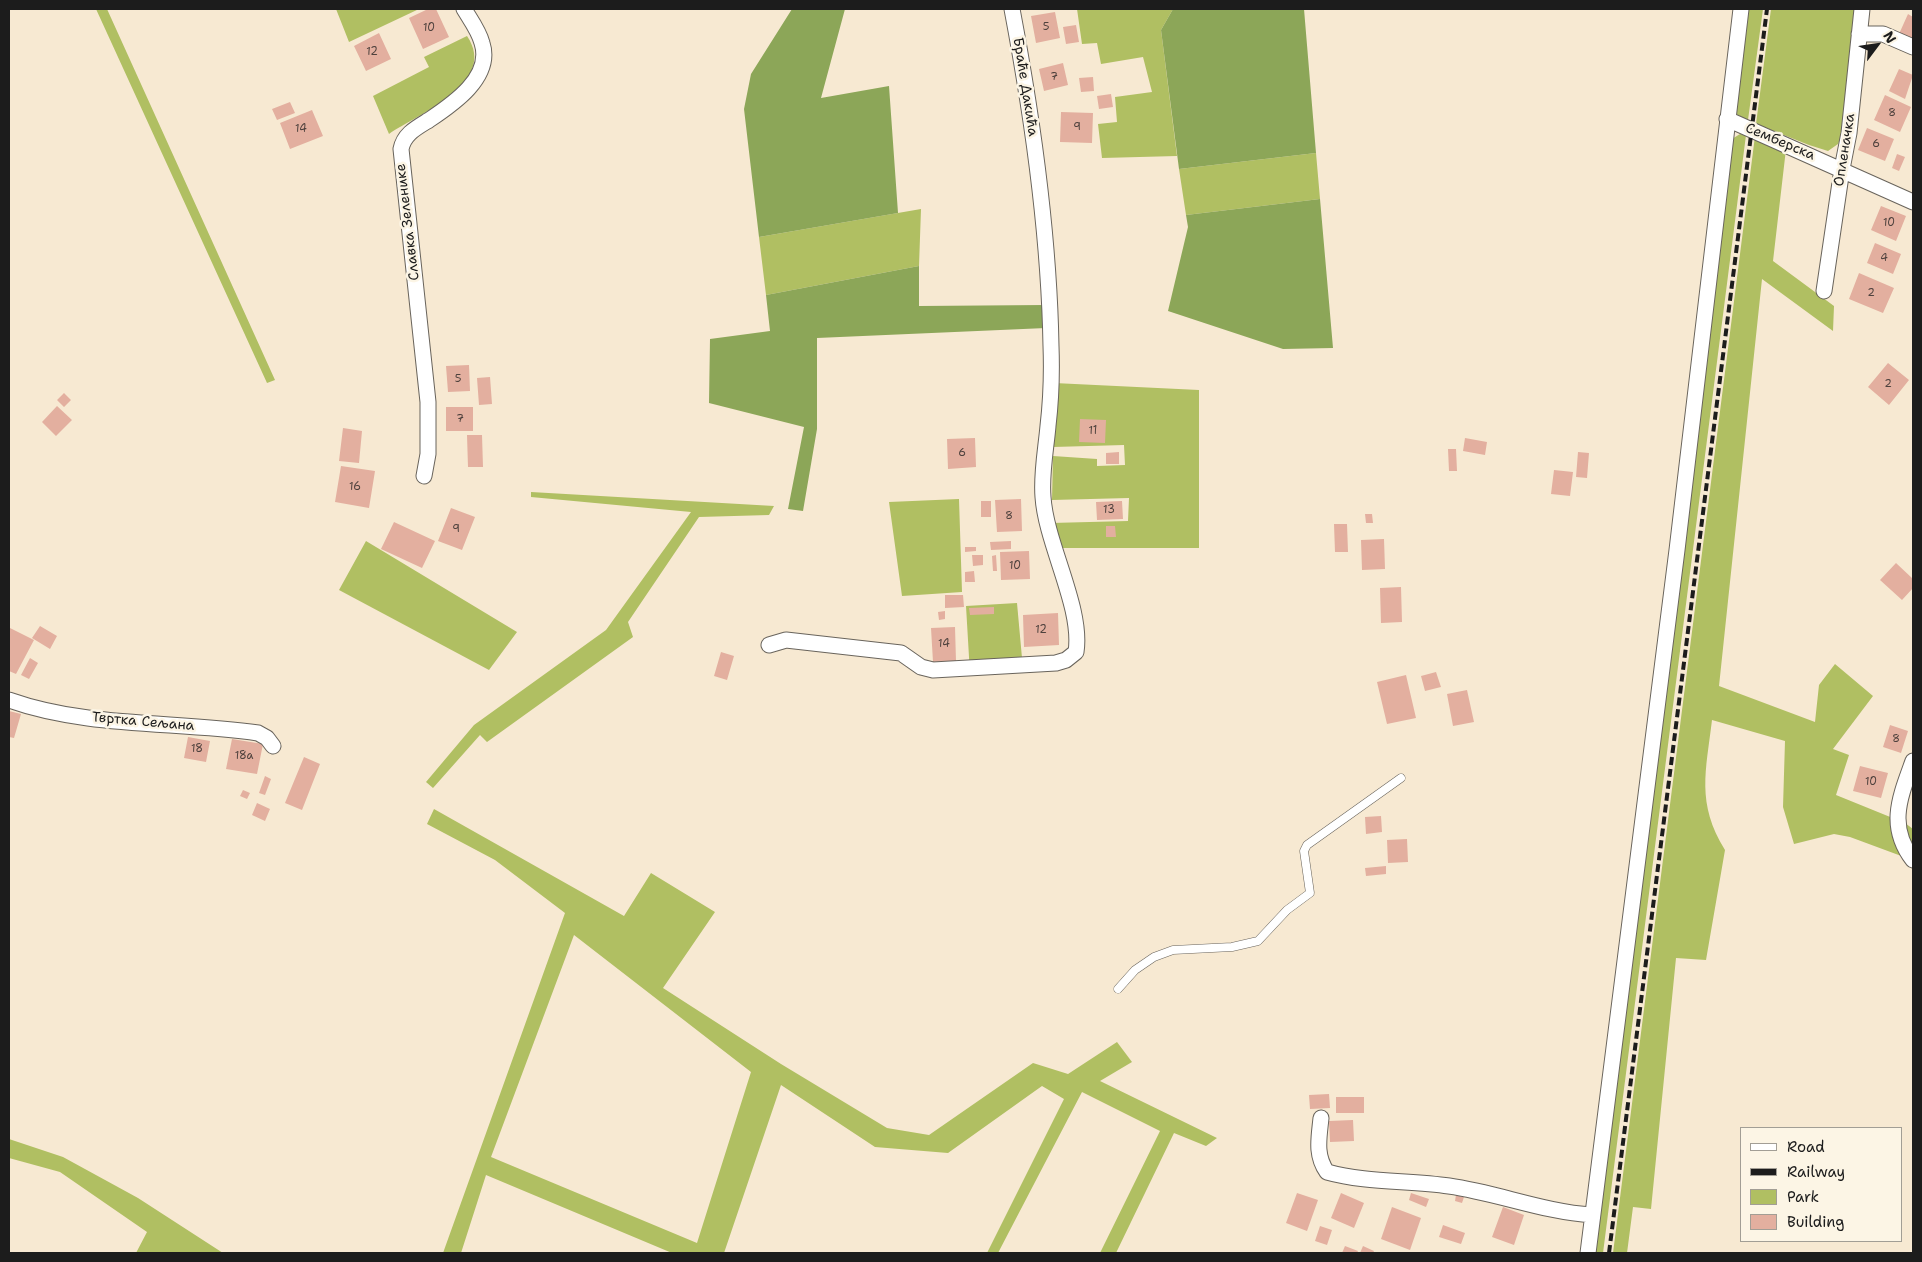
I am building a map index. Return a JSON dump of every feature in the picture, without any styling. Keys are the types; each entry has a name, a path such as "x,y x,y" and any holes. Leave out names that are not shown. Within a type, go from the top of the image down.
{"street":[{"name":"Славка Зеленике","path":"424,476 428,454 428,402 401,149 407,135 458,98 478,76 484,52 482,42 464,9"},
{"name":"Браће Дакића","path":"769,645 786,640 900,653 921,667 933,670 1056,663 1066,660 1076,652 1077,631 1052,539 1043,497 1051,349 1045,247 1036,165 1012,9"},
{"path":"1588,1253 1678,543 1741,9"},
{"name":"Опленачка","path":"1824,291 1849,133 1862,9"},
{"path":"1859,34 1883,34 1913,47"},
{"name":"Семберска","path":"1728,120 1913,202"},
{"name":"Твртка Сељана","path":"9,700 28,707 95,718 258,733 267,738 274,746"},
{"path":"1913,761 1902,791 1897,818 1899,834 1904,847 1913,860"},
{"path":"1321,1118 1318,1149 1320,1162 1327,1172 1345,1177 1451,1186 1592,1216"}],"lane":[{"path":"1118,989 1135,970 1154,957 1173,950 1232,948 1258,941 1294,904 1310,893 1304,851 1307,845 1401,778"}],"green space":[{"path":"96,9 107,9 275,380 267,383"},
{"path":"336,9 419,9 349,42"},
{"path":"792,9 845,9 821,98 889,86 898,213 759,237 744,109 751,74"},
{"path":"1077,9 1173,9 1161,30 1177,156 1102,158 1098,124 1117,122 1115,97 1152,92 1143,57 1101,64 1097,43 1082,44"},
{"path":"1173,9 1304,9 1316,153 1179,169 1161,30"},
{"path":"1749,9 1763,9 1748,120 1736,114"},
{"path":"1771,9 1856,9 1846,126 1838,144 1828,151 1756,124"},
{"path":"467,36 474,53 472,68 464,82 435,107 389,134 373,96 429,67 424,57"},
{"path":"1740,134 1746,135 1603,1253 1593,1253 1732,139"},
{"path":"1755,136 1786,149 1773,261 1834,306 1833,331 1762,279 1719,686 1815,722 1819,685 1835,664 1873,696 1833,749 1849,755 1836,795 1905,823 1913,829 1913,852 1904,857 1850,837 1834,834 1794,844 1783,807 1785,741 1712,720 1705,786 1710,817 1725,850 1706,960 1676,958 1651,1209 1633,1207 1627,1253 1613,1253"},
{"path":"1316,153 1320,199 1186,215 1179,169"},
{"path":"1320,199 1333,348 1283,349 1168,311 1188,227 1186,215"},
{"path":"921,209 919,266 766,295 759,237"},
{"path":"919,266 919,306 1045,305 1046,328 817,338 817,429 803,511 788,509 804,427 709,403 710,339 770,331 766,295"},
{"path":"1054,383 1199,390 1199,548 1057,548 1051,523 1128,521 1129,498 1052,500 1053,456 1097,459 1097,466 1125,465 1124,445 1053,447"},
{"path":"531,492 774,506 769,515 699,517 628,622 633,637 487,742 480,735 433,788 426,782 474,725 606,630 691,512 531,497"},
{"path":"959,499 962,592 902,596 889,502"},
{"path":"366,541 517,632 489,670 339,590"},
{"path":"1017,603 1023,669 970,674 966,606"},
{"path":"434,809 624,916 651,873 715,912 663,988 781,1064 887,1128 929,1135 1033,1063 1068,1074 1117,1042 1132,1062 1100,1081 1217,1138 1206,1146 1174,1133 1116,1253 1100,1253 1160,1131 1082,1092 998,1253 987,1253 1064,1099 1042,1086 948,1153 875,1147 781,1085 724,1253 672,1253 486,1175 461,1253 443,1253 565,913 495,860 427,824","holes":["574,935 751,1072 697,1243 491,1157"]},
{"path":"9,1139 63,1157 138,1198 223,1253 136,1253 147,1232 60,1172 9,1158"}],"building":[{"path":"428,9 436,9 449,37 423,49 409,18"},
{"path":"1055,12 1060,38 1036,43 1031,16"},
{"path":"1908,14 1913,17 1913,40 1899,34"},
{"path":"1076,25 1079,42 1066,44 1063,27"},
{"path":"379,33 391,59 366,71 354,46"},
{"path":"1063,63 1068,85 1044,91 1039,69"},
{"path":"1899,69 1913,75 1905,99 1889,91"},
{"path":"1093,77 1094,91 1081,92 1079,78"},
{"path":"1111,94 1113,107 1099,109 1097,96"},
{"path":"1885,95 1911,107 1900,132 1874,120"},
{"path":"290,102 295,113 277,120 272,109"},
{"path":"312,110 323,136 290,149 280,123"},
{"path":"1061,112 1093,113 1092,143 1060,142"},
{"path":"1867,128 1894,139 1885,161 1858,150"},
{"path":"1897,154 1905,157 1899,171 1892,168"},
{"path":"1881,206 1906,216 1896,241 1871,230"},
{"path":"1875,243 1901,254 1893,274 1867,263"},
{"path":"1859,273 1894,288 1883,313 1849,299"},
{"path":"1888,363 1909,380 1889,405 1868,387"},
{"path":"469,365 470,391 448,392 446,366"},
{"path":"490,377 492,404 479,405 477,378"},
{"path":"64,393 71,400 64,407 57,400"},
{"path":"57,406 72,420 56,436 42,422"},
{"path":"446,407 473,407 473,431 446,431"},
{"path":"1080,419 1106,420 1105,443 1079,442"},
{"path":"343,428 362,431 359,463 339,461"},
{"path":"467,435 482,435 483,467 468,467"},
{"path":"975,438 976,467 948,469 947,439"},
{"path":"1465,438 1487,442 1485,455 1463,451"},
{"path":"1448,449 1456,449 1457,471 1449,471"},
{"path":"1119,452 1119,464 1106,464 1106,453"},
{"path":"1578,452 1589,453 1587,478 1576,477"},
{"path":"341,466 375,471 369,508 335,502"},
{"path":"1554,470 1573,472 1570,496 1551,494"},
{"path":"1021,499 1022,531 997,532 995,500"},
{"path":"981,501 991,501 991,517 981,517"},
{"path":"1122,501 1123,519 1097,520 1096,502"},
{"path":"451,508 475,517 462,550 438,541"},
{"path":"1365,514 1372,514 1373,523 1366,523"},
{"path":"394,522 435,541 422,568 381,549"},
{"path":"1334,524 1347,524 1348,552 1335,552"},
{"path":"1106,526 1115,526 1116,537 1106,537"},
{"path":"1384,539 1385,569 1362,570 1361,540"},
{"path":"1011,541 1011,549 991,550 990,542"},
{"path":"965,547 976,547 976,551 965,552"},
{"path":"1029,551 1030,579 1001,580 1000,552"},
{"path":"972,555 983,555 983,565 973,566"},
{"path":"996,555 997,571 993,571 992,556"},
{"path":"1896,563 1913,579 1913,588 1902,600 1880,580"},
{"path":"974,571 975,582 965,582 965,572"},
{"path":"1401,587 1402,622 1381,623 1380,588"},
{"path":"945,595 963,595 964,607 945,608"},
{"path":"994,607 994,614 970,615 969,608"},
{"path":"945,611 945,619 939,620 938,612"},
{"path":"1058,613 1059,645 1024,647 1023,615"},
{"path":"40,626 57,636 50,649 32,638"},
{"path":"955,627 956,661 933,662 931,628"},
{"path":"10,628 34,640 16,674 9,671"},
{"path":"721,652 734,656 727,680 714,676"},
{"path":"30,658 38,663 29,679 21,675"},
{"path":"1436,672 1441,687 1425,691 1421,676"},
{"path":"1406,675 1416,718 1387,724 1377,682"},
{"path":"1467,690 1474,722 1453,726 1447,694"},
{"path":"9,711 21,714 14,738 9,737"},
{"path":"1890,725 1908,731 1901,753 1883,747"},
{"path":"188,737 210,741 206,762 184,758"},
{"path":"232,739 263,744 257,774 226,769"},
{"path":"304,757 320,764 302,810 285,803"},
{"path":"1860,766 1888,773 1881,798 1853,791"},
{"path":"265,776 271,779 265,795 259,793"},
{"path":"243,790 250,793 247,799 240,796"},
{"path":"257,803 270,809 265,821 252,815"},
{"path":"1381,816 1382,832 1366,834 1365,817"},
{"path":"1407,839 1408,862 1388,863 1387,840"},
{"path":"1386,866 1386,874 1366,876 1365,868"},
{"path":"1329,1094 1330,1108 1310,1109 1309,1095"},
{"path":"1336,1097 1364,1097 1364,1113 1336,1113"},
{"path":"1353,1120 1354,1141 1330,1142 1329,1121"},
{"path":"1297,1193 1318,1200 1307,1231 1286,1223"},
{"path":"1341,1193 1364,1203 1354,1228 1331,1218"},
{"path":"1411,1193 1429,1199 1426,1207 1409,1200"},
{"path":"1456,1195 1464,1197 1462,1203 1455,1201"},
{"path":"1392,1207 1421,1218 1410,1250 1381,1239"},
{"path":"1503,1207 1524,1215 1514,1245 1492,1237"},
{"path":"1443,1225 1465,1233 1461,1244 1439,1237"},
{"path":"1320,1226 1332,1230 1327,1245 1315,1241"},
{"path":"1345,1246 1358,1251 1357,1253 1342,1253"},
{"path":"1363,1246 1374,1251 1373,1253 1360,1253"}],"railway":[{"path":"1609,1253 1767,9"}]}
